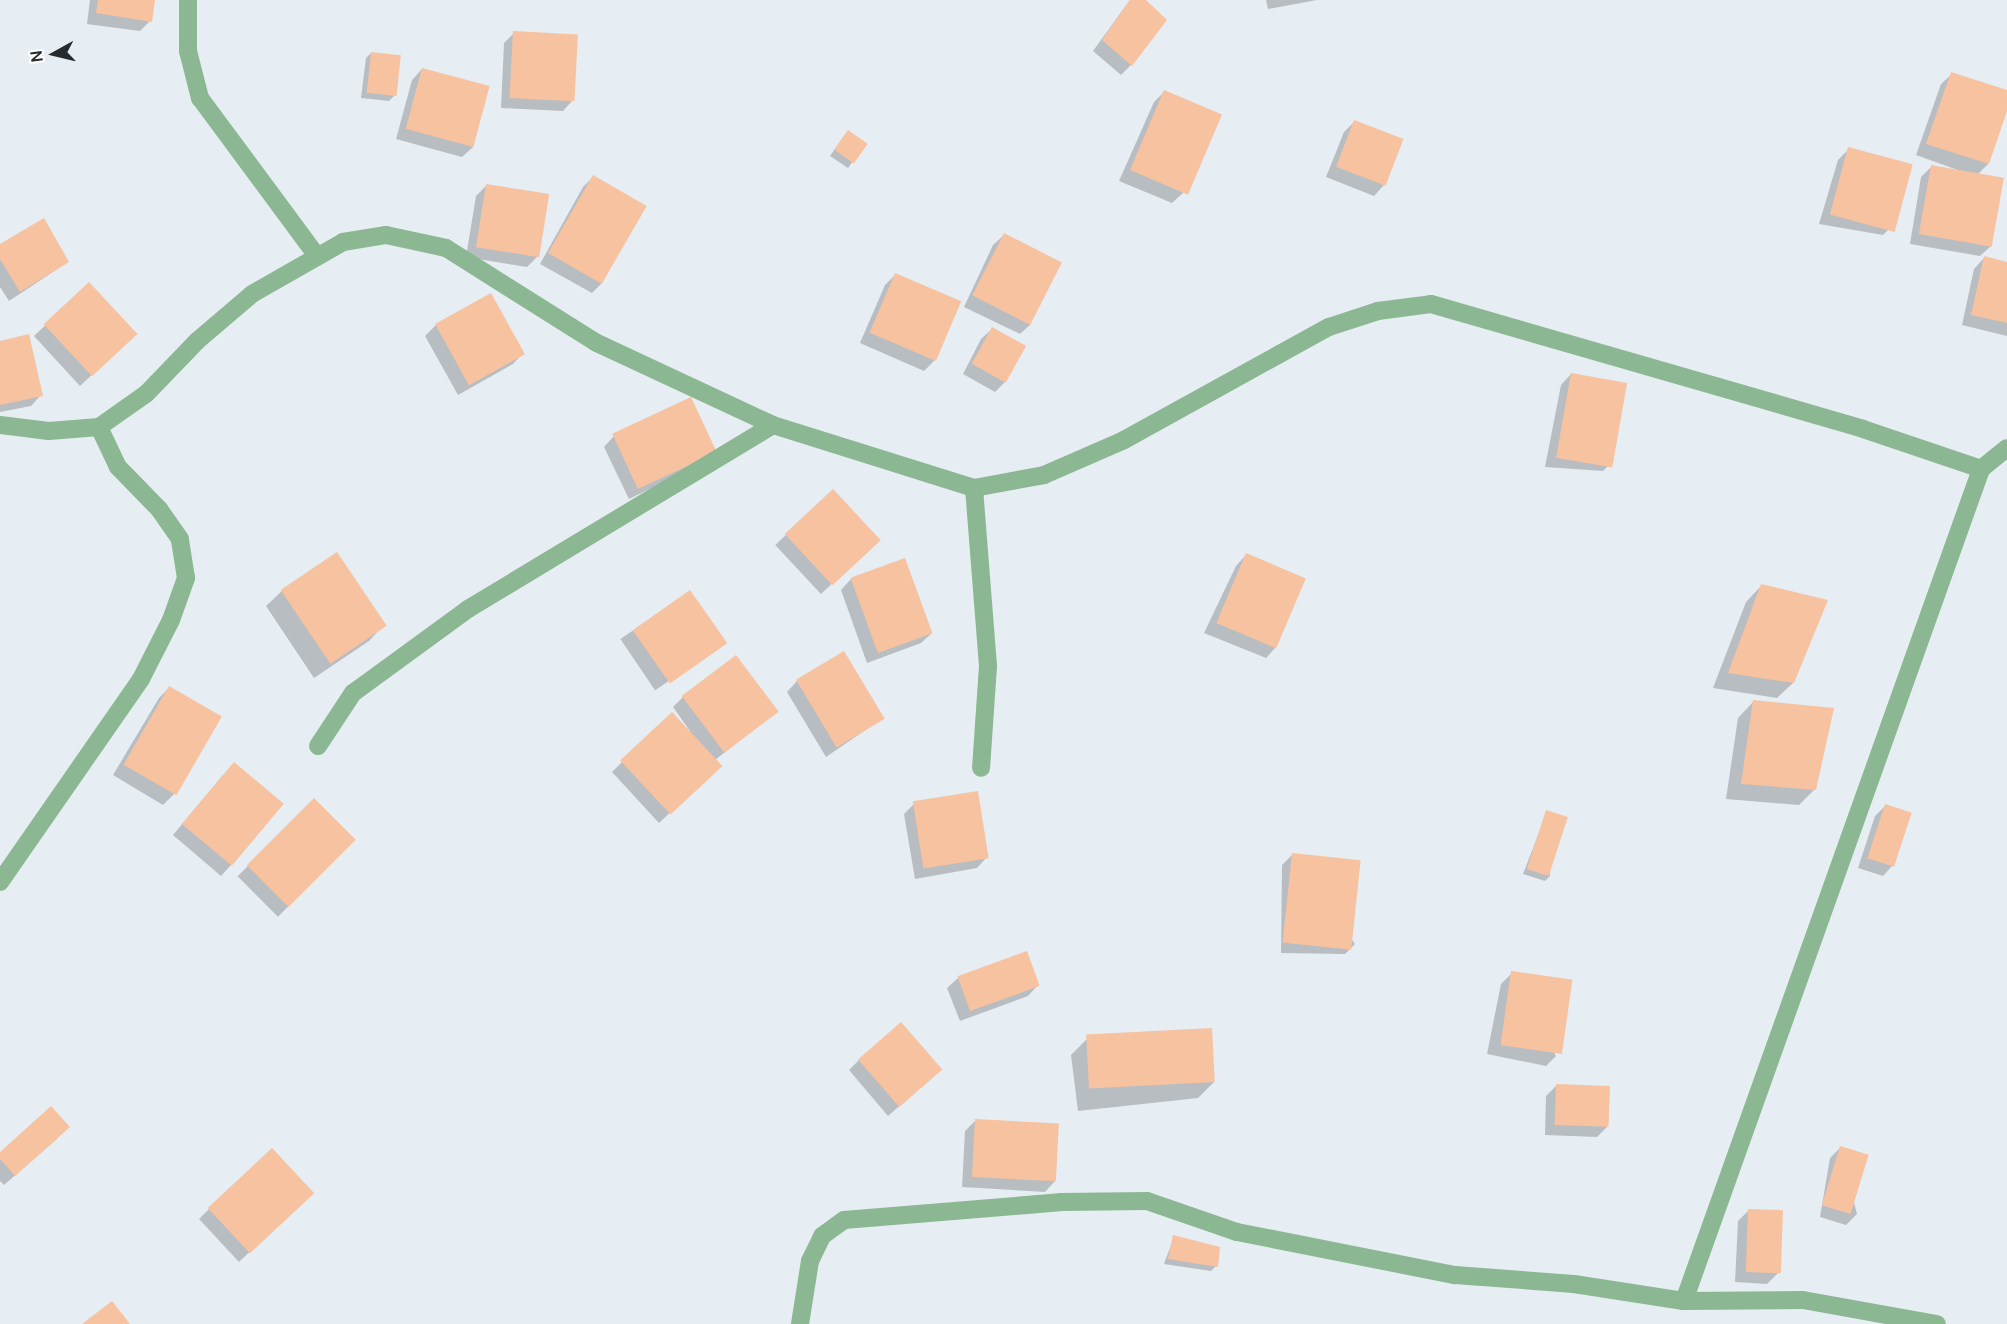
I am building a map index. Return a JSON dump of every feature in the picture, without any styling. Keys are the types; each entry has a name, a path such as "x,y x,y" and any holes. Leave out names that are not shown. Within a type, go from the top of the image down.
{"street":[{"path":"188,0 188,51 200,98 316,255"},
{"path":"0,425 50,431 99,427 146,394 196,341 252,294 316,255 343,242 386,235 446,248 597,343 773,425 974,488 1044,475 1124,440 1329,327 1378,311 1431,304 1863,429 1981,469"},
{"path":"318,746 353,693 468,609 773,425"},
{"path":"0,882 141,679 171,620 186,578 180,539 159,509 118,467 99,427"},
{"path":"1684,1301 1981,469 2007,448"},
{"path":"974,488 988,666 981,768"},
{"path":"801,1324 810,1261 822,1236 844,1220 1062,1202 1147,1201 1237,1232 1455,1275 1574,1284 1684,1301 1803,1300 1937,1324"}],"building":[{"path":"98,0 155,0 152,22 96,13"},
{"path":"1130,0 1146,0 1167,20 1132,66 1102,40"},
{"path":"513,31 578,34 574,101 509,98"},
{"path":"371,52 401,55 397,96 367,93"},
{"path":"422,68 490,86 473,147 406,129"},
{"path":"1951,72 2007,90 2007,111 1989,164 1926,144"},
{"path":"1164,90 1222,115 1188,195 1130,170"},
{"path":"1354,120 1403,139 1386,186 1336,167"},
{"path":"848,130 868,144 854,163 834,150"},
{"path":"1848,147 1913,164 1895,232 1830,215"},
{"path":"1931,165 2004,178 1992,247 1919,234"},
{"path":"593,175 647,206 602,284 548,253"},
{"path":"486,184 549,194 539,257 476,247"},
{"path":"44,218 69,262 20,292 0,259 0,244"},
{"path":"1004,233 1062,263 1030,325 972,295"},
{"path":"1984,256 2007,262 2007,323 1971,315"},
{"path":"895,273 961,301 936,361 870,333"},
{"path":"89,282 137,334 92,376 44,324"},
{"path":"491,293 525,354 469,385 435,324"},
{"path":"992,327 1026,346 1006,383 972,364"},
{"path":"29,334 43,396 0,405 0,341"},
{"path":"1571,373 1627,383 1612,468 1556,458"},
{"path":"691,397 717,452 638,489 612,434"},
{"path":"833,489 881,540 832,585 785,534"},
{"path":"337,552 387,626 330,664 281,590"},
{"path":"1246,553 1306,578 1276,648 1216,623"},
{"path":"905,558 932,633 878,653 850,578"},
{"path":"1761,584 1828,600 1794,683 1728,673"},
{"path":"690,590 727,643 670,683 633,630"},
{"path":"844,651 885,719 837,748 796,680"},
{"path":"736,655 779,712 724,753 682,696"},
{"path":"169,686 222,716 176,795 123,765"},
{"path":"1753,700 1834,708 1816,790 1741,784"},
{"path":"672,712 722,766 671,815 620,760"},
{"path":"234,762 284,804 232,866 182,824"},
{"path":"978,791 989,858 923,868 913,801"},
{"path":"314,798 356,840 289,907 247,865"},
{"path":"1885,804 1912,813 1894,867 1867,858"},
{"path":"1546,810 1568,817 1549,876 1527,869"},
{"path":"1292,853 1361,860 1351,950 1283,943"},
{"path":"1027,951 1040,986 970,1011 957,976"},
{"path":"1511,971 1572,980 1562,1054 1501,1045"},
{"path":"901,1022 942,1070 899,1107 858,1059"},
{"path":"1212,1028 1215,1082 1089,1089 1086,1035"},
{"path":"1556,1084 1610,1086 1609,1127 1555,1125"},
{"path":"51,1106 70,1127 15,1176 0,1159 0,1152"},
{"path":"975,1119 1059,1123 1056,1181 972,1177"},
{"path":"1840,1146 1869,1155 1851,1214 1822,1205"},
{"path":"272,1148 314,1193 250,1253 208,1208"},
{"path":"1748,1209 1783,1210 1781,1273 1746,1272"},
{"path":"1173,1235 1220,1247 1218,1267 1168,1259"},
{"path":"112,1301 130,1324 82,1324"}]}
